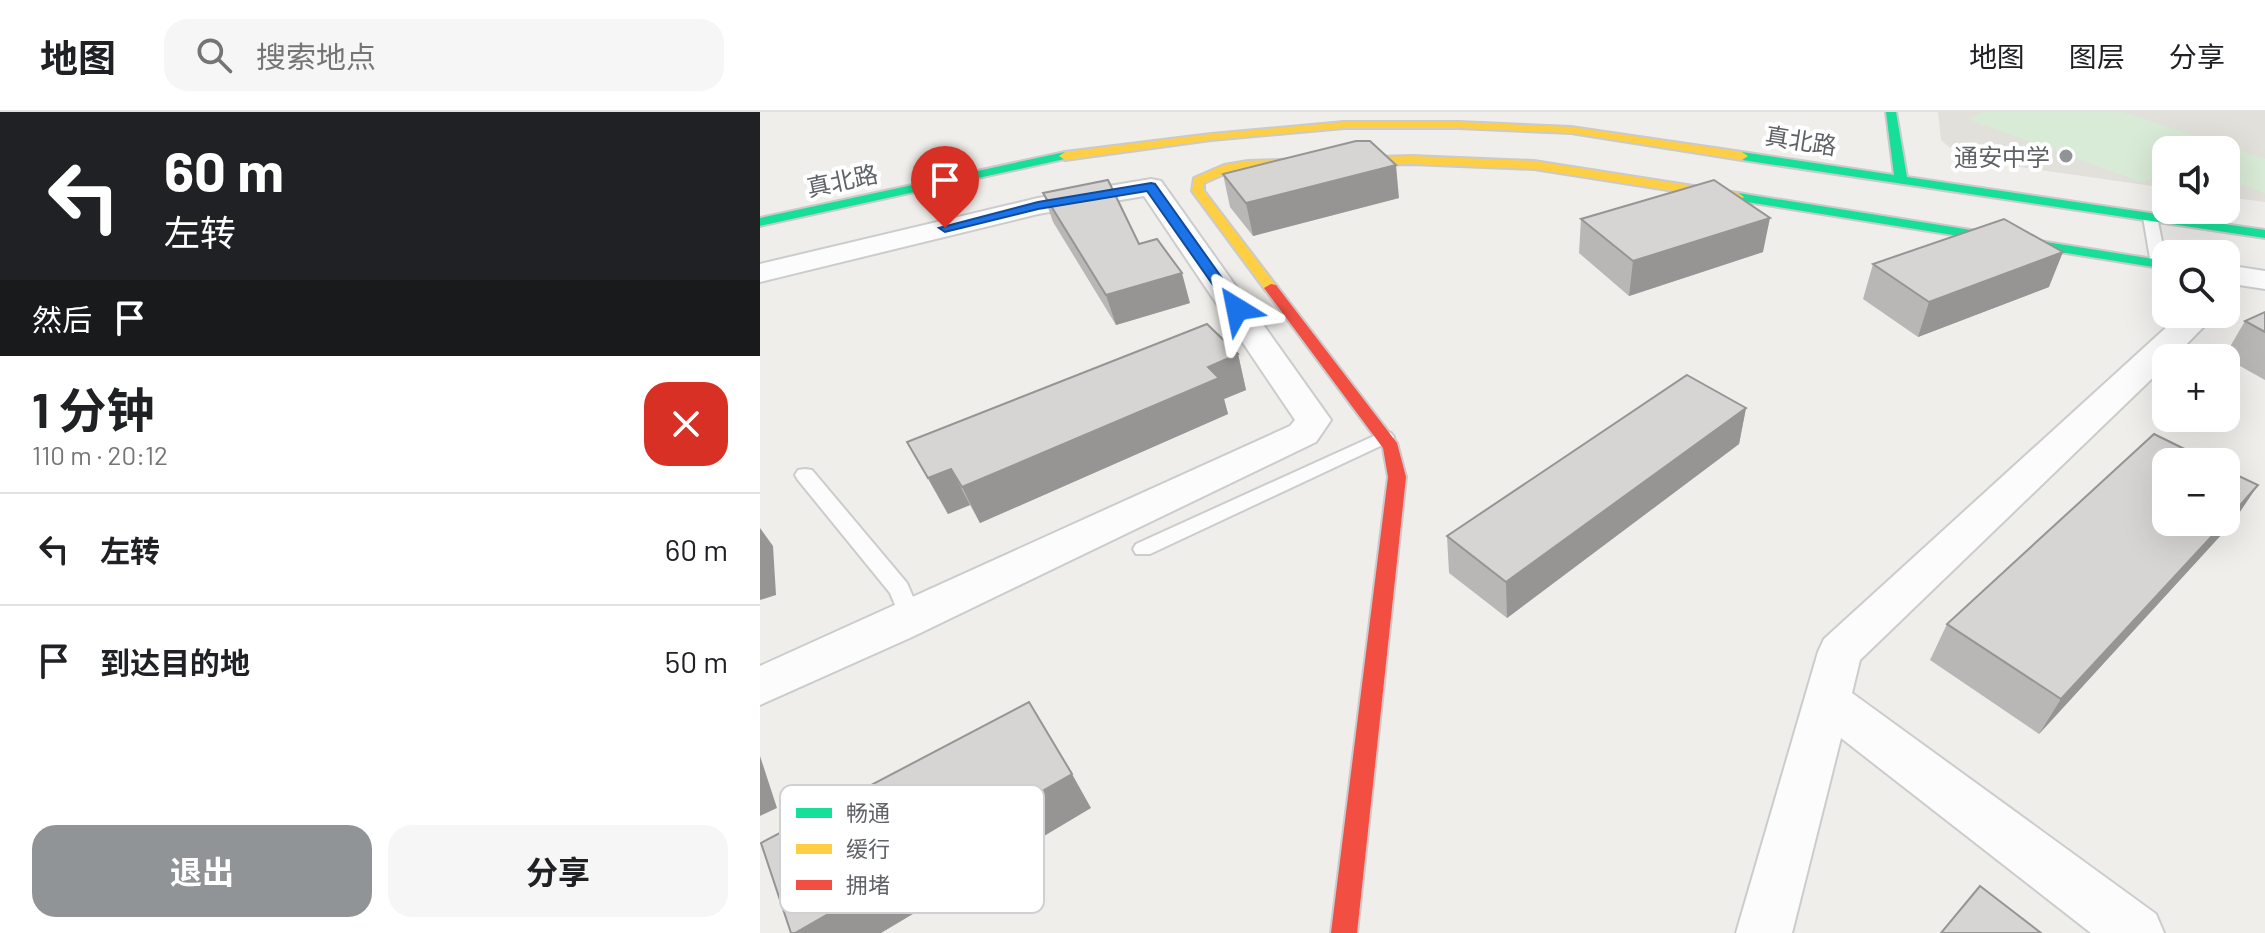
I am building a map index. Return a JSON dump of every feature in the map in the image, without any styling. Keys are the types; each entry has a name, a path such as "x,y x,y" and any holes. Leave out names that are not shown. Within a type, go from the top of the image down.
{"street":[{"path":"1891,112 1901,180"},
{"name":"真北路","path":"760,222 1058,157 1211,137 1344,125 1459,125 1571,130 2265,234"},
{"path":"1344,933 1397,477 1391,447 1385,437 1198,191 1198,181 1213,173 1248,165 1411,160 1534,165 2152,262"},
{"path":"760,273 1038,206 1151,187 1313,420 1303,434 1034,559 912,620 760,686"},
{"path":"2240,276 2265,280"},
{"path":"1764,933 1840,652 2185,328"},
{"path":"1827,700 2136,933"}],"lane":[{"path":"2150,217 2156,240"},
{"path":"1143,549 1385,437"},
{"path":"805,475 899,589 912,620"}],"shaded area":[{"name":"通安中学","path":"1938,112 2265,112 2265,202 2240,199 2240,136 2152,136 2152,186 1979,161 1955,152 1941,140"}],"green space":[{"path":"1983,112 2123,112 2196,136 2152,136 2152,178 2144,183 1968,119"},
{"path":"2240,151 2265,159 2265,193 2240,184"}],"building":[{"path":"1356,141 1370,141 1396,165 1246,203 1223,174"},
{"path":"1108,180 1139,244 1157,239 1182,273 1106,295 1043,193"},
{"path":"1714,180 1770,218 1633,261 1581,219"},
{"path":"2004,219 2063,252 1929,302 1873,264"},
{"path":"2265,312 2265,332 2245,321"},
{"path":"1207,324 1238,354 1208,367 1219,378 962,487 951,469 928,478 907,442"},
{"path":"1687,375 1746,408 1506,582 1447,536"},
{"path":"2154,434 2182,448 2152,448 2152,536 2212,536 2061,699 1947,624"},
{"path":"2240,477 2258,485 2240,505"},
{"path":"1029,702 1072,774 1044,790 1044,785 871,785"},
{"path":"780,833 780,900 761,843"},
{"path":"1980,886 2041,933 1941,933"},
{"path":"784,913 830,913 795,933 791,933"}],"traffic: fast":[{"path":"1891,112 1901,180"},
{"path":"760,222 1065,156"},
{"path":"1742,156 2265,234"},
{"path":"1738,197 2152,263"}],"traffic: slow":[{"path":"1065,156 1211,137 1344,125 1459,125 1571,130 1742,156"},
{"path":"1271,288 1198,191 1198,181 1228,168 1248,165 1411,160 1534,165 1738,197"}],"traffic: jam":[{"path":"1271,288 1391,447 1397,477 1344,933"}],"place":[{"name":"通安中学","path":"2066,156"}],"route":[{"path":"945,228 1111,191 1151,187 1237,309"}]}
